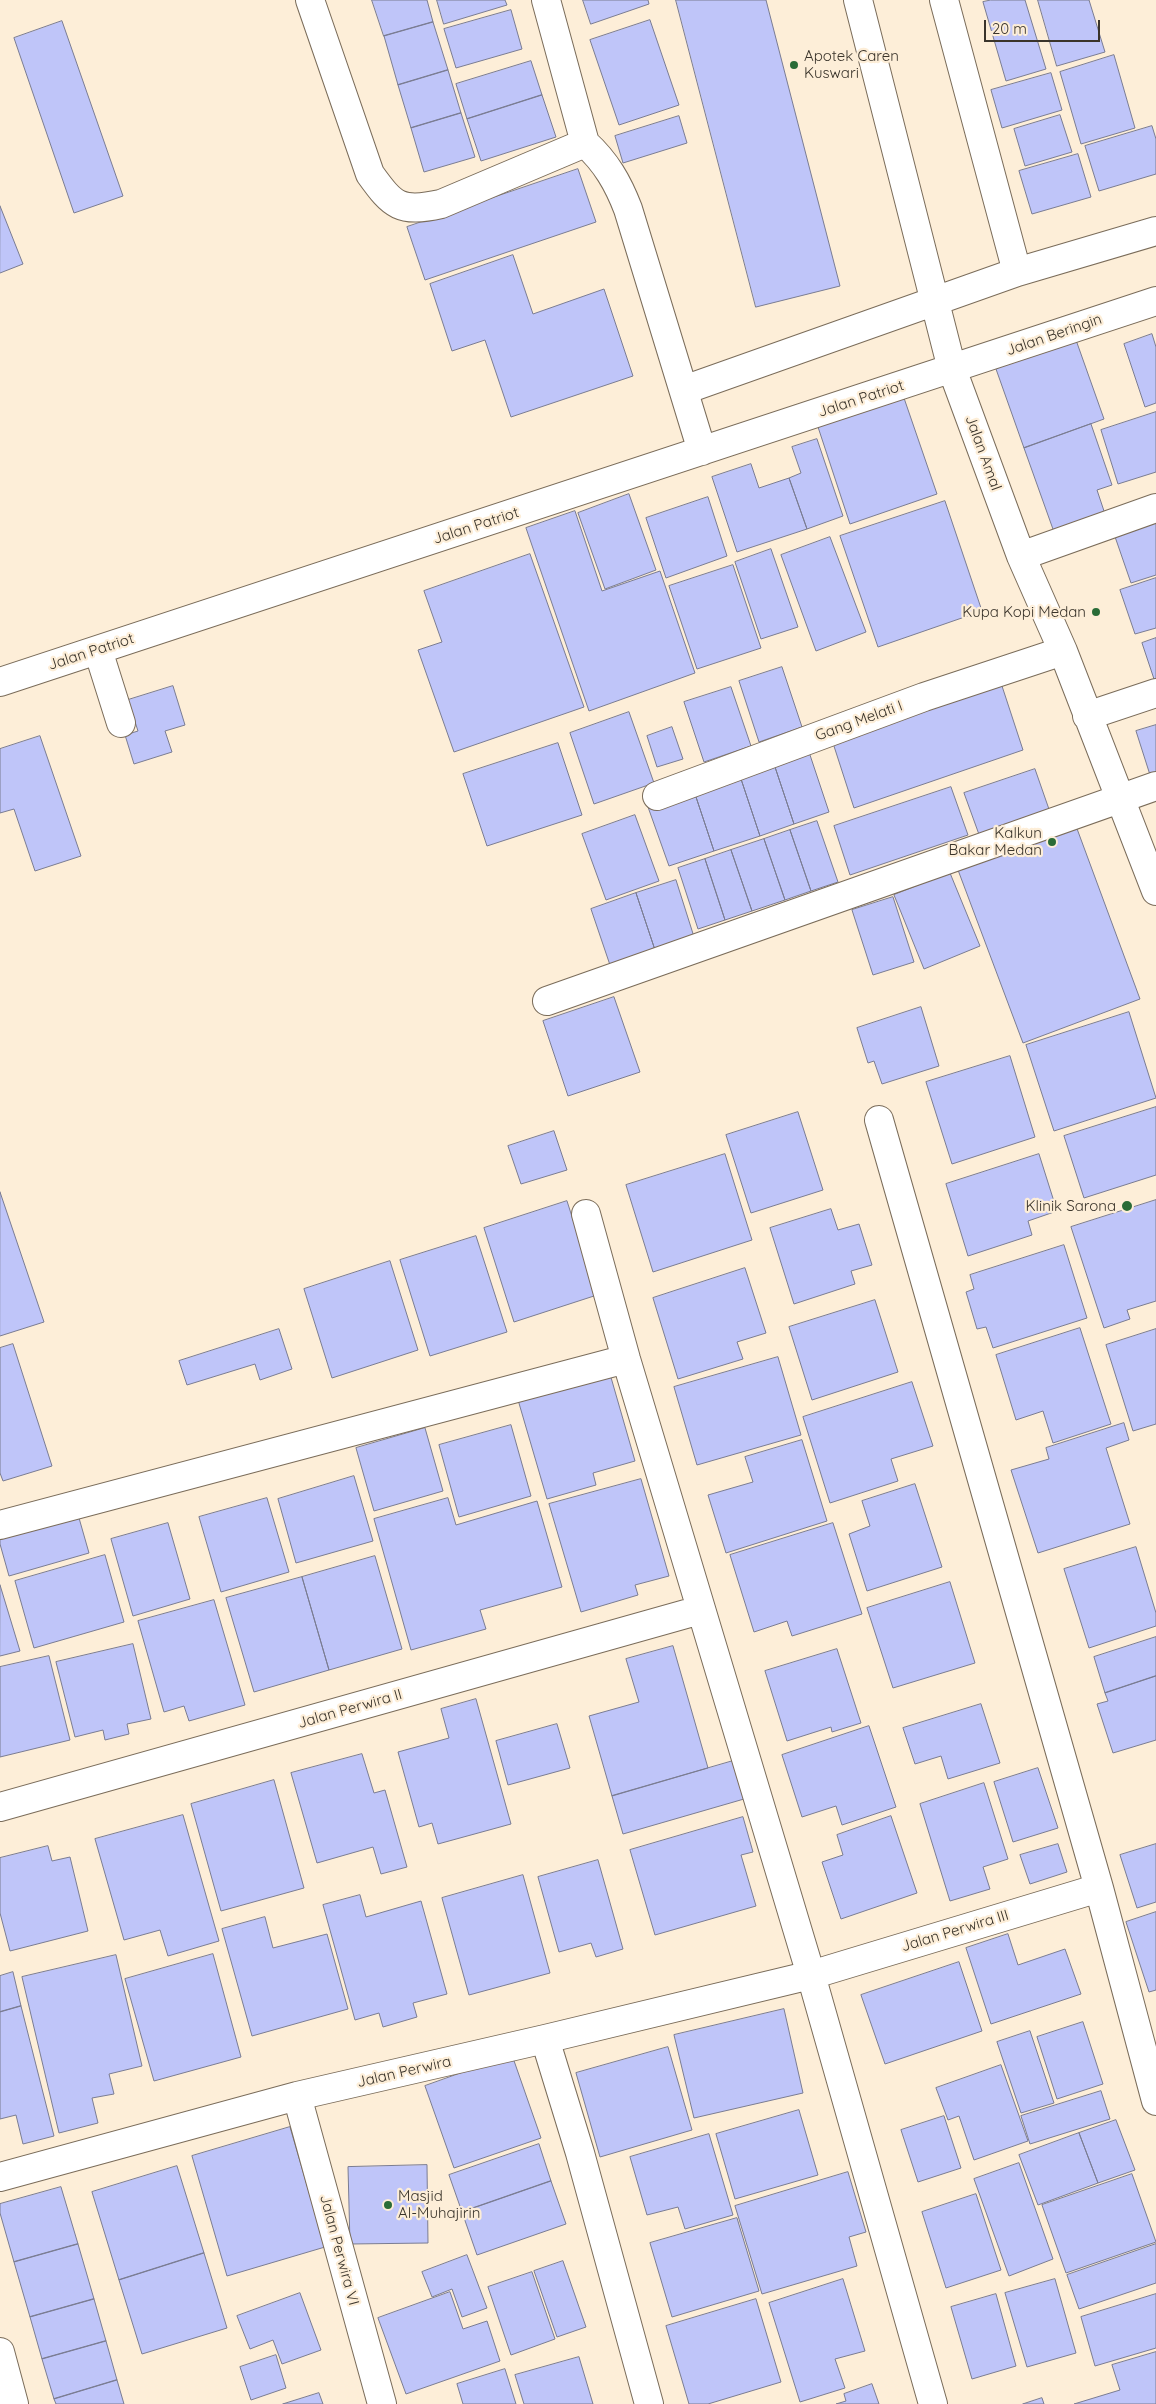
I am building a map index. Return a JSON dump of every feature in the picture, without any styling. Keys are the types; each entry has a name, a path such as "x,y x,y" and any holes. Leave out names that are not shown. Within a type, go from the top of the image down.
{"street":[{"path":"310,0 370,174 394,203 417,210 441,204 585,143"},
{"path":"546,0 585,143 600,156 619,186 628,209 702,451"},
{"name":"Jalan Amal","path":"858,0 933,301 952,369 1021,556 1063,651 1156,891"},
{"path":"944,0 1017,272"},
{"path":"684,390 1017,272 1156,231"},
{"name":"Jalan Beringin","path":"952,369 1156,301"},
{"name":"Jalan Patriot","path":"0,682 952,369"},
{"path":"1021,556 1156,508"},
{"path":"98,650 121,723"},
{"name":"Gang Melati I","path":"657,796 924,697 1063,651"},
{"path":"1087,716 1156,693"},
{"path":"547,1000 1156,786"},
{"path":"879,1120 1099,1888 1156,2101"},
{"path":"586,1214 626,1359 700,1610 811,1975 933,2404"},
{"path":"0,1525 626,1359"},
{"name":"Jalan Perwira II","path":"0,1807 700,1610"},
{"name":"Jalan Perwira III","path":"811,1975 1099,1888"},
{"name":"Jalan Perwira","path":"0,2177 297,2096 546,2039 811,1975"},
{"path":"546,2039 580,2153 649,2404"},
{"name":"Jalan Perwira VI","path":"297,2096 382,2404"},
{"path":"0,2352 14,2404"}],"building":[{"path":"372,0 427,0 433,22 384,36"},
{"path":"437,0 505,0 507,5 444,24"},
{"path":"583,0 648,0 649,4 591,24"},
{"path":"676,0 766,0 840,286 756,307"},
{"path":"991,0 1025,0 1046,69 1006,81 983,2"},
{"path":"1038,0 1089,0 1105,52 1057,66"},
{"path":"511,10 522,49 456,68 444,29"},
{"path":"650,20 679,105 619,125 590,40"},
{"path":"62,21 123,196 74,213 14,38"},
{"path":"433,22 448,70 398,85 384,36"},
{"path":"1114,55 1135,128 1081,144 1060,72"},
{"path":"531,61 542,95 467,119 456,84"},
{"path":"448,70 461,113 411,128 398,85"},
{"path":"1051,73 1062,110 1002,128 991,90"},
{"path":"542,95 556,137 481,161 467,119"},
{"path":"461,113 475,157 424,172 411,128"},
{"path":"1060,115 1072,152 1025,166 1014,129"},
{"path":"679,116 687,143 623,163 615,136"},
{"path":"1152,126 1156,139 1156,174 1099,191 1085,146"},
{"path":"1078,154 1091,197 1032,214 1019,171"},
{"path":"578,169 596,222 425,280 407,227"},
{"path":"0,206 23,264 0,273"},
{"path":"513,255 533,314 604,289 633,376 511,417 485,340 452,351 430,284"},
{"path":"1152,334 1156,347 1156,403 1145,407 1124,344"},
{"path":"1076,340 1104,419 1024,448 996,369"},
{"path":"904,398 937,494 850,524 818,427"},
{"path":"1156,412 1156,472 1118,484 1101,430"},
{"path":"1091,424 1112,485 1097,490 1105,514 1054,532 1024,448"},
{"path":"817,439 843,516 807,529 789,478 801,473 792,447"},
{"path":"751,464 759,488 789,478 807,529 737,552 712,477"},
{"path":"629,494 656,570 605,589 578,513"},
{"path":"708,497 727,556 666,578 646,518"},
{"path":"945,501 982,611 878,647 840,536"},
{"path":"575,511 602,591 660,571 695,673 589,711 526,528"},
{"path":"1156,513 1156,575 1131,583 1112,528"},
{"path":"830,537 866,632 816,651 781,555"},
{"path":"771,549 798,627 761,639 735,562"},
{"path":"530,554 584,707 454,752 418,650 442,642 424,591"},
{"path":"733,565 761,648 697,669 669,586"},
{"path":"1156,578 1156,628 1135,634 1120,590"},
{"path":"1156,638 1156,685 1142,643"},
{"path":"782,667 802,727 759,742 739,681"},
{"path":"1001,683 1023,750 854,808 832,740"},
{"path":"173,686 185,725 165,731 172,752 134,764 125,735 138,731 128,700"},
{"path":"731,687 751,746 704,762 684,702"},
{"path":"629,712 654,783 594,804 570,733"},
{"path":"1156,725 1156,776 1151,778 1136,731"},
{"path":"672,727 683,759 657,767 647,736"},
{"path":"40,736 81,856 35,871 14,809 0,813 0,749"},
{"path":"558,743 582,815 487,846 463,774"},
{"path":"809,752 829,812 794,824 774,764"},
{"path":"774,764 794,824 760,836 740,776"},
{"path":"1035,769 1051,815 981,840 964,793"},
{"path":"740,776 760,836 714,851 694,791"},
{"path":"951,787 968,835 850,875 834,826"},
{"path":"694,791 714,851 669,866 648,807"},
{"path":"635,815 659,881 606,900 582,834"},
{"path":"817,821 838,882 811,891 790,830"},
{"path":"1076,826 1140,999 1023,1043 958,870"},
{"path":"790,830 811,891 785,900 764,839"},
{"path":"764,839 785,900 752,911 731,850"},
{"path":"731,850 752,911 725,920 705,859"},
{"path":"705,859 725,920 698,929 678,868"},
{"path":"950,873 980,946 924,969 894,895"},
{"path":"676,880 695,940 656,953 636,893"},
{"path":"636,893 656,953 611,968 591,909"},
{"path":"893,897 914,962 873,975 852,910"},
{"path":"614,997 640,1072 568,1096 543,1021"},
{"path":"921,1007 939,1066 882,1084 874,1061 868,1063 857,1028"},
{"path":"1129,1012 1156,1098 1054,1131 1026,1045"},
{"path":"1010,1056 1035,1137 952,1164 926,1082"},
{"path":"1156,1107 1156,1175 1084,1198 1064,1136"},
{"path":"798,1112 823,1190 751,1213 726,1135"},
{"path":"554,1131 567,1170 521,1184 508,1146"},
{"path":"725,1154 752,1240 653,1272 626,1185"},
{"path":"1039,1154 1057,1211 1028,1221 1032,1235 968,1256 946,1184"},
{"path":"0,1192 44,1322 0,1336"},
{"path":"1156,1200 1156,1301 1127,1310 1130,1319 1104,1328 1071,1227"},
{"path":"567,1201 597,1295 514,1322 484,1228"},
{"path":"831,1209 838,1230 859,1224 872,1265 851,1271 855,1284 794,1304 770,1228"},
{"path":"476,1236 507,1332 430,1356 400,1260"},
{"path":"1064,1245 1087,1318 993,1348 986,1327 977,1329 966,1292 974,1289 970,1275"},
{"path":"390,1261 418,1350 332,1378 304,1289"},
{"path":"745,1268 766,1333 737,1342 743,1359 678,1379 653,1298"},
{"path":"875,1300 898,1372 812,1400 789,1327"},
{"path":"1080,1328 1111,1424 1053,1443 1043,1411 1016,1420 996,1355"},
{"path":"279,1329 292,1369 260,1380 255,1364 187,1385 179,1361"},
{"path":"1156,1329 1156,1424 1133,1431 1106,1345"},
{"path":"13,1344 52,1466 3,1481 0,1473 0,1348"},
{"path":"778,1357 801,1435 697,1465 674,1387"},
{"path":"608,1367 635,1461 593,1473 596,1485 547,1499 516,1393"},
{"path":"912,1382 933,1446 891,1459 898,1481 830,1503 803,1417"},
{"path":"1124,1423 1129,1440 1106,1448 1130,1524 1038,1553 1011,1470 1049,1459 1046,1448"},
{"path":"511,1425 531,1496 459,1517 439,1445"},
{"path":"425,1428 443,1491 374,1511 356,1448"},
{"path":"802,1440 827,1521 726,1553 708,1495 753,1482 745,1457"},
{"path":"354,1476 373,1541 296,1563 278,1499"},
{"path":"641,1479 669,1576 635,1585 638,1595 581,1612 549,1504"},
{"path":"915,1484 942,1567 867,1591 849,1534 870,1526 862,1501"},
{"path":"267,1498 289,1572 221,1592 199,1517"},
{"path":"448,1498 456,1525 537,1501 562,1587 480,1610 486,1629 411,1650 374,1519"},
{"path":"77,1511 89,1553 9,1576 0,1544 0,1533"},
{"path":"168,1523 190,1599 133,1616 111,1539"},
{"path":"833,1523 862,1614 792,1636 787,1621 754,1632 730,1555"},
{"path":"1136,1547 1156,1613 1156,1626 1089,1648 1064,1569"},
{"path":"105,1555 124,1622 34,1648 15,1581"},
{"path":"375,1556 402,1649 329,1670 302,1577"},
{"path":"302,1577 329,1670 254,1692 226,1598"},
{"path":"950,1582 975,1663 893,1688 867,1608"},
{"path":"0,1585 20,1651 0,1656"},
{"path":"214,1600 245,1705 189,1721 184,1706 164,1712 138,1621"},
{"path":"1156,1637 1156,1676 1105,1693 1094,1657"},
{"path":"133,1644 151,1719 127,1724 129,1734 105,1740 103,1730 75,1737 56,1662"},
{"path":"673,1646 708,1768 612,1796 589,1716 639,1702 626,1659"},
{"path":"837,1649 861,1723 832,1732 831,1727 787,1741 765,1671"},
{"path":"49,1656 70,1740 0,1757 0,1667"},
{"path":"1156,1676 1156,1740 1113,1753 1097,1704 1108,1701 1105,1693"},
{"path":"476,1699 511,1824 438,1844 432,1823 419,1827 398,1752 449,1738 441,1709"},
{"path":"981,1704 1000,1763 948,1779 941,1756 915,1764 903,1728"},
{"path":"557,1724 570,1768 508,1785 496,1741"},
{"path":"869,1726 896,1807 842,1825 836,1806 802,1817 782,1755"},
{"path":"362,1754 374,1793 385,1790 407,1867 381,1874 373,1847 317,1863 291,1773"},
{"path":"733,1761 744,1799 623,1834 612,1796"},
{"path":"1038,1768 1058,1828 1013,1842 994,1782"},
{"path":"274,1780 304,1888 221,1911 191,1804"},
{"path":"984,1783 1008,1859 983,1867 990,1889 950,1901 920,1804"},
{"path":"183,1815 219,1941 168,1956 160,1930 124,1940 95,1839"},
{"path":"891,1816 917,1893 841,1919 822,1862 843,1855 837,1835"},
{"path":"743,1817 753,1852 741,1855 756,1906 655,1935 630,1850"},
{"path":"1058,1844 1067,1872 1030,1884 1020,1855"},
{"path":"1156,1844 1156,1902 1137,1908 1120,1855"},
{"path":"48,1846 52,1861 70,1857 88,1931 10,1951 0,1913 0,1858"},
{"path":"598,1860 623,1949 596,1957 591,1943 559,1952 538,1877"},
{"path":"523,1875 550,1973 469,1995 442,1898"},
{"path":"360,1895 366,1917 421,1901 447,1994 413,2003 417,2017 383,2027 379,2013 355,2020 323,1905"},
{"path":"1156,1912 1156,1990 1149,1992 1126,1922"},
{"path":"265,1917 273,1948 327,1934 348,2009 252,2036 222,1929"},
{"path":"1008,1934 1018,1965 1065,1949 1081,1994 991,2024 966,1948"},
{"path":"213,1954 241,2057 154,2081 125,1979"},
{"path":"116,1955 142,2066 109,2074 114,2094 92,2098 98,2123 59,2133 22,1977"},
{"path":"959,1962 982,2031 885,2064 861,1995"},
{"path":"13,1972 21,2006 0,2012 0,1976"},
{"path":"21,2006 54,2136 23,2144 16,2115 0,2119 0,2012"},
{"path":"784,2009 803,2093 694,2118 674,2035"},
{"path":"1083,2022 1103,2084 1057,2099 1037,2037"},
{"path":"1030,2031 1054,2103 1021,2113 997,2042"},
{"path":"668,2047 692,2130 600,2157 576,2073"},
{"path":"512,2055 541,2138 454,2168 425,2086"},
{"path":"1001,2065 1028,2141 974,2160 959,2116 948,2120 936,2088"},
{"path":"1101,2091 1110,2119 1030,2144 1021,2116"},
{"path":"799,2110 818,2175 735,2199 716,2134"},
{"path":"944,2116 961,2168 918,2182 901,2130"},
{"path":"1116,2120 1135,2170 1098,2183 1079,2133"},
{"path":"290,2127 325,2247 227,2276 192,2156"},
{"path":"1079,2133 1098,2183 1038,2205 1019,2155"},
{"path":"709,2134 733,2215 685,2229 678,2207 647,2215 630,2157"},
{"path":"539,2144 551,2181 462,2212 449,2175"},
{"path":"1019,2163 1053,2259 1009,2276 974,2179"},
{"name":"Masjid Al-Muhajirin","path":"427,2165 428,2243 350,2244 348,2167"},
{"path":"177,2166 204,2253 119,2280 92,2192"},
{"path":"848,2172 866,2232 849,2237 857,2266 762,2294 735,2206"},
{"path":"1132,2174 1156,2242 1066,2273 1042,2205"},
{"path":"551,2181 566,2224 477,2255 462,2212"},
{"path":"61,2187 78,2244 14,2262 0,2213 0,2204"},
{"path":"976,2194 1001,2270 946,2288 922,2212"},
{"path":"737,2218 759,2291 672,2317 650,2243"},
{"path":"78,2244 94,2299 30,2317 14,2262"},
{"path":"1156,2244 1156,2283 1079,2309 1067,2275"},
{"path":"204,2253 227,2328 142,2354 119,2280"},
{"path":"467,2255 487,2308 462,2317 452,2289 432,2297 422,2272"},
{"path":"563,2261 586,2327 557,2337 534,2271"},
{"path":"532,2272 555,2339 511,2355 488,2287"},
{"path":"843,2279 865,2351 835,2359 845,2388 800,2402 769,2303"},
{"path":"1055,2279 1076,2353 1027,2367 1005,2293"},
{"path":"450,2292 463,2329 487,2321 500,2361 406,2394 378,2318"},
{"path":"300,2293 321,2350 282,2364 273,2340 250,2349 237,2316"},
{"path":"996,2294 1016,2366 972,2379 951,2307"},
{"path":"1156,2294 1156,2348 1095,2366 1081,2317"},
{"path":"94,2299 106,2341 42,2359 30,2317"},
{"path":"756,2299 781,2382 708,2404 689,2404 666,2326"},
{"path":"106,2341 117,2380 54,2399 42,2359"},
{"path":"1156,2352 1156,2404 1074,2404 1120,2390 1112,2365"},
{"path":"276,2355 286,2388 251,2400 240,2367"},
{"path":"579,2357 593,2404 524,2404 515,2375"},
{"path":"505,2369 516,2404 463,2404 457,2384"},
{"path":"117,2380 124,2404 56,2404 54,2399"},
{"path":"872,2384 879,2404 836,2404 846,2401 844,2394"},
{"path":"319,2393 323,2404 283,2404"},
{"path":"1042,2398 1044,2404 1023,2404"}],"place":[{"name":"Apotek Caren Kuswari","path":"794,65"},
{"name":"Kupa Kopi Medan","path":"1096,612"},
{"name":"Kalkun Bakar Medan","path":"1052,842"},
{"name":"Klinik Sarona","path":"1127,1206"},
{"name":"Masjid Al-Muhajirin","path":"388,2205"}]}
